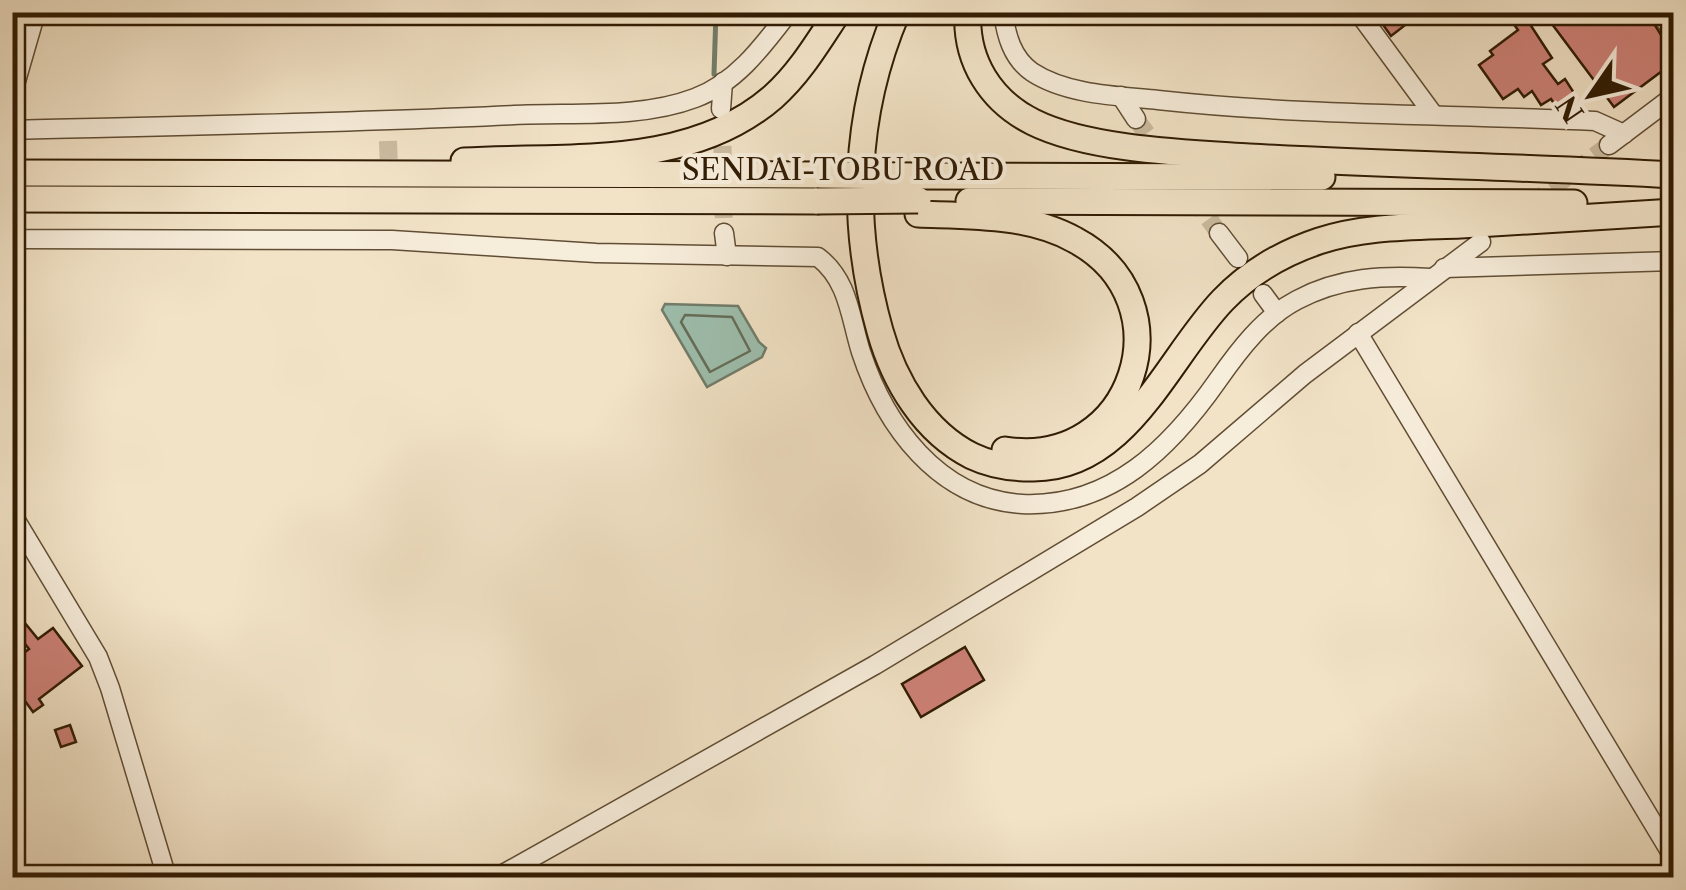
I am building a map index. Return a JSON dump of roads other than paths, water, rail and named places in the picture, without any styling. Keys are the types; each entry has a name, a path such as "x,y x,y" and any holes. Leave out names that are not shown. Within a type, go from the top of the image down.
{"highway":[{"path":"225,175 643,152 678,145 730,127 772,98 810,56 838,12"},
{"path":"897,12 872,87 860,159 860,226 870,298 892,364 928,423 960,450 998,465 1039,468 1079,458 1098,448 1129,422 1207,318 1242,282 1288,254 1320,241 1387,227 1674,212"},
{"path":"914,12 886,95 874,189 882,277 908,363 948,421 987,444 1008,450 1049,449 1068,444 1101,424 1131,380 1138,341 1129,298 1120,279 1106,262 1073,238 1036,225 981,216 918,197"},
{"path":"968,12 969,43 975,63 999,100 1038,124 1098,141 1275,158 1674,176"},
{"name":"SENDAI-TOBU ROAD","path":"13,173 820,175 918,197 1674,204"},
{"name":"SENDAI-TOBU ROAD","path":"12,199 516,201 818,208 918,197 1674,176"}],"street":[{"path":"12,95 36,12"},
{"path":"12,130 388,132 637,110 693,99 722,82 749,62 789,12"},
{"path":"1003,12 1006,38 1031,72 1058,84 1121,96 1320,114 1595,121 1617,140 1674,96"},
{"path":"1358,12 1433,114"},
{"path":"1659,12 1674,32"},
{"path":"722,82 722,109"},
{"path":"1121,96 1136,119"},
{"path":"391,220 392,240"},
{"path":"12,232 20,239 392,240 596,252 818,258 831,266 846,294 873,381 885,408 914,449 930,466 970,490 1022,504 1078,498 1110,487 1156,455 1232,358 1296,300 1359,278 1674,261"},
{"path":"1219,233 1238,258"},
{"path":"724,234 727,256"},
{"path":"496,878 875,666 1138,507 1200,464 1358,334 1481,242"},
{"path":"1264,294 1278,313"},
{"path":"1358,334 1674,858"},
{"path":"13,515 104,672 167,878"}],"water":[{"path":"665,304 738,306 766,348 762,357 707,387 662,310"}],"waterway":[{"path":"714,74 716,12"}],"tunnel":[{"path":"722,119 724,233"},
{"path":"1136,119 1163,156"},
{"path":"388,141 391,220"},
{"path":"1530,205 1609,145"},
{"path":"1193,197 1219,233"}]}
